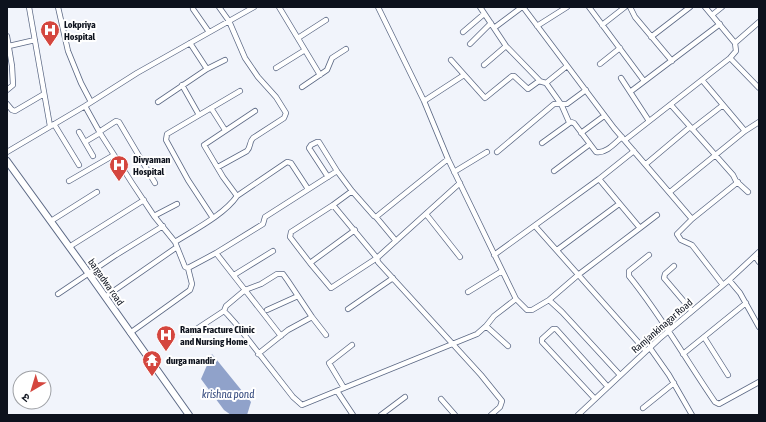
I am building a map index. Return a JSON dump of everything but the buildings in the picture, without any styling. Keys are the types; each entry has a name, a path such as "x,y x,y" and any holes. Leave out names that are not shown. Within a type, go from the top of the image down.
{"main road":[{"name":"bargadwa road","path":"7,161 89,274 188,415"}],"street":[{"path":"29,7 44,94 52,125 79,165"},
{"path":"58,7 68,51 81,83 92,102"},
{"path":"218,168 248,151 250,142 253,138 284,118 286,113 276,97 258,77 245,58 229,21 219,7"},
{"path":"7,152 92,102 137,73 254,7"},
{"path":"279,7 320,75"},
{"path":"378,7 424,101 448,159 494,255 516,299 527,310 530,310 549,300 578,275 656,215"},
{"path":"480,7 506,46 540,81 546,82 562,105 569,122"},
{"path":"494,28 523,7 604,116 692,219"},
{"path":"538,26 566,7"},
{"path":"589,7 644,81"},
{"path":"602,25 625,7"},
{"path":"630,7 635,17 672,61"},
{"path":"651,37 690,7"},
{"path":"569,122 574,123 596,152 600,153 649,122 730,58 736,51 735,42 705,7"},
{"path":"712,15 722,7"},
{"path":"192,9 209,32"},
{"path":"463,32 484,14"},
{"path":"298,38 326,20"},
{"path":"735,42 759,22"},
{"path":"470,44 491,23"},
{"path":"630,92 720,24"},
{"path":"7,36 13,85 7,90"},
{"path":"8,47 35,40"},
{"path":"190,43 207,69"},
{"path":"484,65 506,46"},
{"path":"600,64 620,48"},
{"path":"302,87 329,68 332,58 346,49"},
{"path":"276,68 305,50"},
{"path":"730,58 759,88"},
{"path":"158,102 207,69 225,60"},
{"path":"452,60 486,98 512,76 514,76 528,89 540,81"},
{"path":"546,82 567,66"},
{"path":"424,101 464,74"},
{"path":"620,78 649,122"},
{"path":"702,80 745,131"},
{"path":"182,85 199,115"},
{"path":"497,152 555,103 562,105 567,104 586,90"},
{"path":"212,218 188,180 166,140 167,134 240,91"},
{"path":"7,104 12,110 15,111 44,94"},
{"path":"671,105 748,192"},
{"path":"646,164 691,128 723,105"},
{"path":"85,106 100,133 154,216 176,244 185,266 188,268 192,284 190,290 130,332"},
{"path":"211,108 225,130"},
{"path":"237,196 204,145 256,111"},
{"path":"581,133 604,116"},
{"path":"85,142 116,121 118,122 155,184"},
{"path":"542,143 569,122"},
{"path":"670,192 714,155 759,122"},
{"path":"78,132 93,156"},
{"path":"328,177 309,148 317,142 319,142 337,171 352,191 374,216 376,216 396,241"},
{"path":"554,171 590,144"},
{"path":"494,255 599,179 634,151"},
{"path":"454,172 487,152"},
{"path":"69,181 114,155"},
{"path":"376,216 448,159"},
{"path":"105,297 222,212 233,203 237,196 289,162 308,189"},
{"path":"188,268 216,253 263,224 265,217 337,171"},
{"path":"599,179 640,228"},
{"path":"724,284 692,245 681,240 677,235 677,232 738,182"},
{"path":"352,191 290,234 290,237 330,288 377,258 460,183"},
{"path":"51,222 97,192"},
{"path":"69,246 144,200"},
{"path":"154,216 177,204"},
{"path":"556,250 619,204"},
{"path":"333,205 377,258 378,262 481,375 502,401 500,407 491,415"},
{"path":"426,214 460,257"},
{"path":"58,294 116,255 163,226"},
{"path":"535,226 578,275 648,349 674,384 691,414"},
{"path":"310,263 354,230"},
{"path":"234,275 273,251"},
{"path":"216,253 281,336"},
{"path":"757,254 759,262"},
{"name":"Ramjankinagar Road","path":"578,415 668,331 729,280 757,254"},
{"path":"649,255 628,274 716,404 731,398 759,382"},
{"path":"674,266 665,274 664,278 692,311"},
{"path":"468,292 502,271"},
{"path":"192,332 224,311 226,306 245,290 261,284 281,273 326,335"},
{"path":"348,309 393,278"},
{"path":"729,280 740,293 759,327"},
{"path":"267,310 298,296"},
{"path":"224,311 236,324 293,397 302,405 477,334 497,313 516,299"},
{"path":"549,300 620,375"},
{"path":"683,354 746,303"},
{"path":"258,354 281,336 312,317"},
{"path":"486,326 508,346"},
{"path":"595,399 542,342 542,339 553,329 556,329 608,387"},
{"path":"704,337 728,375"},
{"path":"344,388 329,363 352,345"},
{"path":"643,408 674,384"},
{"path":"337,391 353,415"},
{"path":"381,415 406,397"},
{"path":"441,399 455,415"}],"water":[{"name":"krishna pond","path":"212,354 251,402 247,415 231,415 224,410 201,379"}],"place":[{"name":"Lokpriya Hospital","path":"50,47"},
{"name":"Divyaman Hospital","path":"119,182"},
{"name":"Rama Fracture Clinic and Nursing Home","path":"166,352"},
{"name":"durga mandir","path":"152,377"}]}
